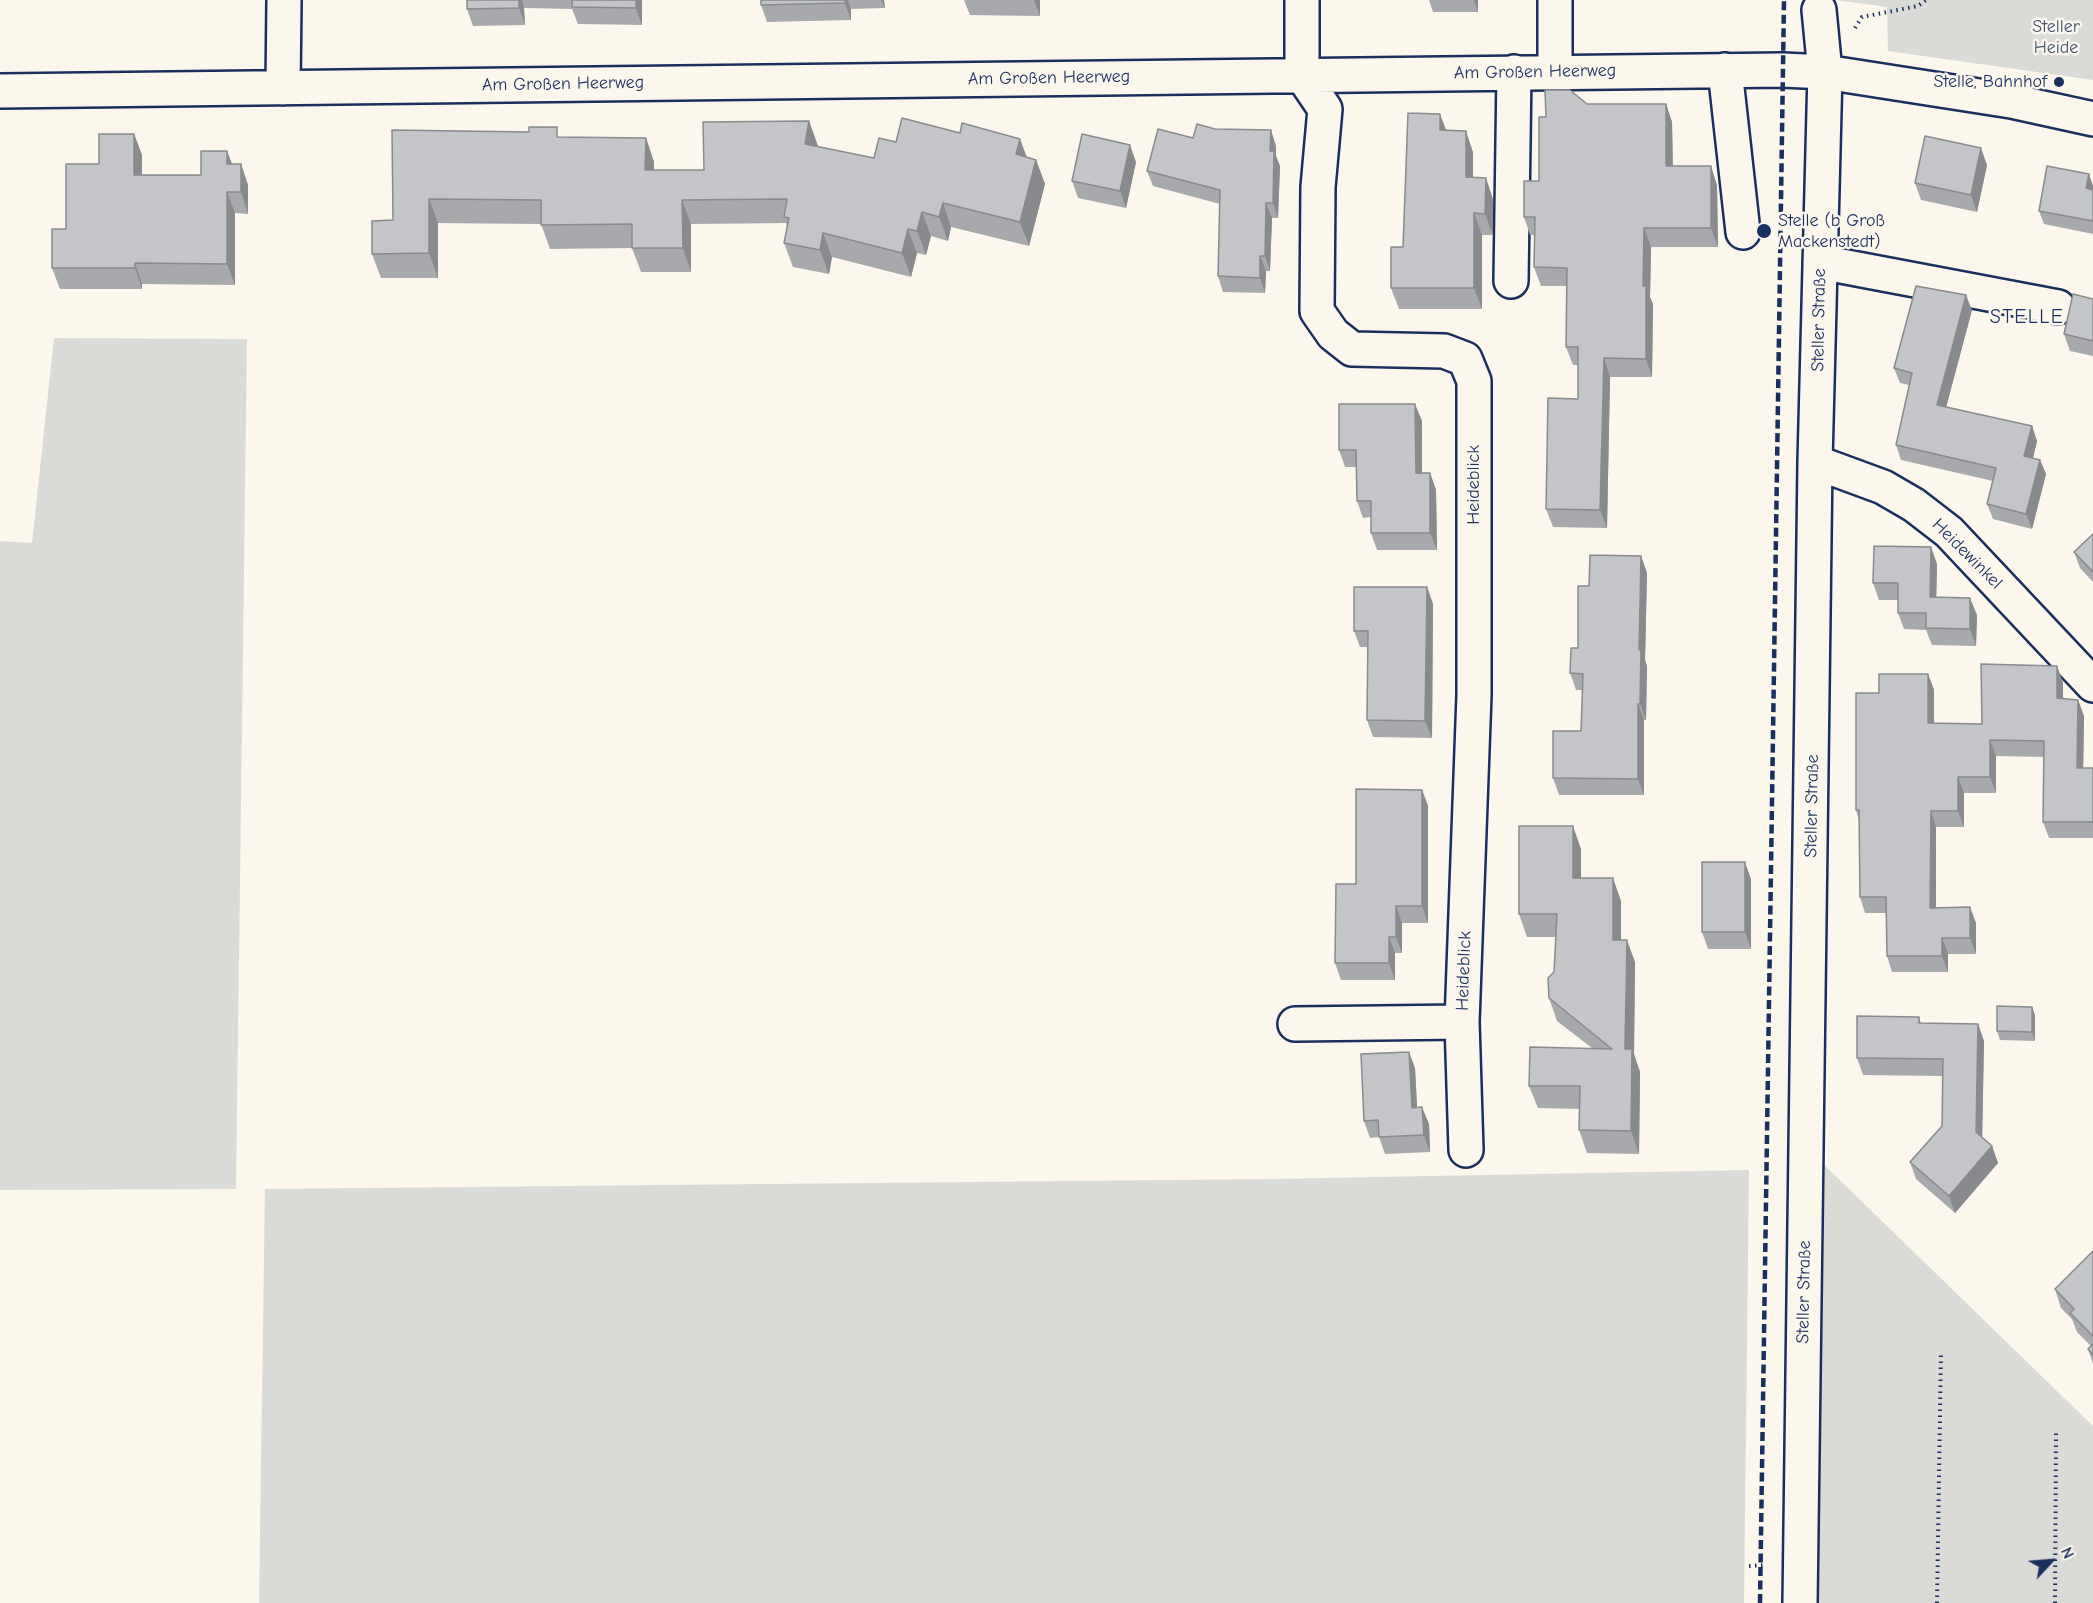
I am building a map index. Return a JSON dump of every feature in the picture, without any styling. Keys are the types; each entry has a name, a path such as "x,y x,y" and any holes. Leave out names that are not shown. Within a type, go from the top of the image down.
{"street":[{"path":"283,88 284,0"},
{"path":"1302,0 1302,75"},
{"path":"1555,0 1555,72"},
{"name":"Steller Straße","path":"1800,1603 1813,770 1815,462 1825,72 1819,10"},
{"path":"1725,70 1743,232"},
{"name":"Am Großen Heerweg","path":"0,91 1725,70 1825,72 2011,101 2093,119"},
{"path":"1511,280 1514,72"},
{"name":"Heideblick","path":"1302,75 1325,109 1318,187 1317,311 1333,334 1352,349 1444,351 1465,359 1474,381 1474,695 1462,1022 1466,1150"},
{"path":"1820,262 2058,307"},
{"name":"Heidewinkel","path":"1815,462 1882,487 1914,505 1949,532 2093,685"},
{"name":"Heideblick","path":"1295,1024 1462,1022"}],"path":[{"path":"1825,72 1862,17 1918,6 1926,0"},
{"path":"1937,1603 1941,1351"},
{"path":"2055,1603 2056,1432"}],"green space":[{"name":"Steller Heide","path":"1835,0 2093,0 2093,80 1888,51 1887,7"},
{"path":"54,338 247,339 236,1189 0,1190 0,541 32,543"},
{"path":"1817,1158 2093,1426 2093,1603 1814,1603"},
{"path":"1749,1170 1744,1603 259,1603 265,1189 1272,1179"}],"building":[{"path":"467,0 519,0 519,8 467,9"},
{"path":"572,0 636,0 636,8 572,7"},
{"path":"761,0 845,0 845,3 761,5"},
{"path":"1545,90 1570,90 1587,104 1666,104 1666,166 1711,166 1711,228 1644,228 1643,286 1646,286 1646,359 1604,358 1600,510 1546,509 1548,398 1578,399 1578,347 1566,347 1567,268 1534,267 1535,217 1524,217 1524,181 1539,181 1539,117 1546,117"},
{"path":"1408,113 1440,114 1440,130 1466,131 1466,177 1486,178 1485,214 1474,213 1474,288 1391,288 1391,247 1403,247"},
{"path":"902,118 960,133 962,123 1020,139 1016,154 1036,160 1020,222 943,203 939,217 922,212 917,231 908,229 902,253 823,233 820,250 784,243 789,218 784,217 787,199 682,200 683,248 632,248 632,224 541,225 541,200 429,199 429,253 372,254 372,221 393,220 392,130 529,132 529,127 557,127 557,137 646,138 645,170 704,170 703,122 809,121 805,144 874,158 879,138 896,142"},
{"path":"1197,124 1215,129 1271,130 1270,151 1274,151 1273,203 1266,203 1265,256 1260,256 1260,278 1218,276 1220,190 1147,171 1158,129 1193,138"},
{"path":"99,134 134,134 134,175 201,175 201,151 227,151 227,164 241,164 241,192 227,192 227,264 135,263 135,268 52,268 52,229 66,229 66,164 99,164"},
{"path":"1082,134 1130,145 1120,191 1072,181"},
{"path":"1925,136 1981,148 1971,195 1915,183"},
{"path":"2047,166 2089,174 2086,188 2093,190 2093,221 2039,211"},
{"path":"1916,286 1966,295 1937,405 2032,426 2024,456 2040,460 2026,514 1987,504 1996,468 1896,445 1912,373 1894,368"},
{"path":"2073,294 2093,299 2093,341 2064,334"},
{"path":"1339,404 1415,404 1416,473 1430,473 1430,533 1371,533 1371,501 1357,501 1356,450 1339,450"},
{"path":"2093,534 2093,572 2074,552"},
{"path":"1874,546 1931,547 1930,597 1970,598 1970,629 1926,628 1926,613 1898,613 1898,583 1873,583"},
{"path":"1590,555 1641,556 1638,779 1553,778 1553,731 1581,731 1583,674 1570,673 1571,648 1578,648 1578,586 1589,586"},
{"path":"1354,587 1427,587 1425,721 1367,720 1368,631 1354,631"},
{"path":"1981,664 2057,666 2057,698 2078,700 2077,768 2093,768 2093,822 2043,822 2044,741 1990,740 1990,777 1958,777 1958,811 1931,811 1930,908 1970,907 1970,938 1942,938 1942,956 1887,956 1886,897 1860,897 1859,810 1856,810 1856,693 1879,693 1879,674 1928,674 1928,723 1982,724"},
{"path":"1356,789 1422,790 1422,906 1396,906 1396,937 1389,937 1389,963 1335,963 1336,884 1356,884"},
{"path":"1519,826 1573,826 1573,878 1613,878 1613,940 1627,940 1625,1049 1632,1049 1631,1131 1579,1130 1580,1086 1529,1086 1530,1047 1612,1049 1549,998 1548,978 1554,972 1557,914 1519,914"},
{"path":"1702,862 1745,862 1745,932 1702,932"},
{"path":"1997,1006 2032,1007 2032,1032 1997,1031"},
{"path":"1857,1016 1919,1017 1919,1023 1978,1024 1976,1132 1992,1146 1949,1196 1910,1162 1942,1126 1943,1059 1857,1058"},
{"path":"1409,1052 1412,1108 1422,1107 1424,1135 1379,1137 1378,1120 1364,1121 1361,1054"},
{"path":"2093,1251 2093,1336 2070,1313 2074,1309 2055,1289"},
{"path":"2093,1344 2093,1355 2088,1349"}],"railway":[{"path":"1760,1603 1784,0"}],"place":[{"name":"Stelle, Bahnhof","path":"2059,82"},
{"name":"Stelle (b Groß Mackenstedt)","path":"1764,231"}],"district":[{"name":"STELLE","path":"2027,317"}]}
